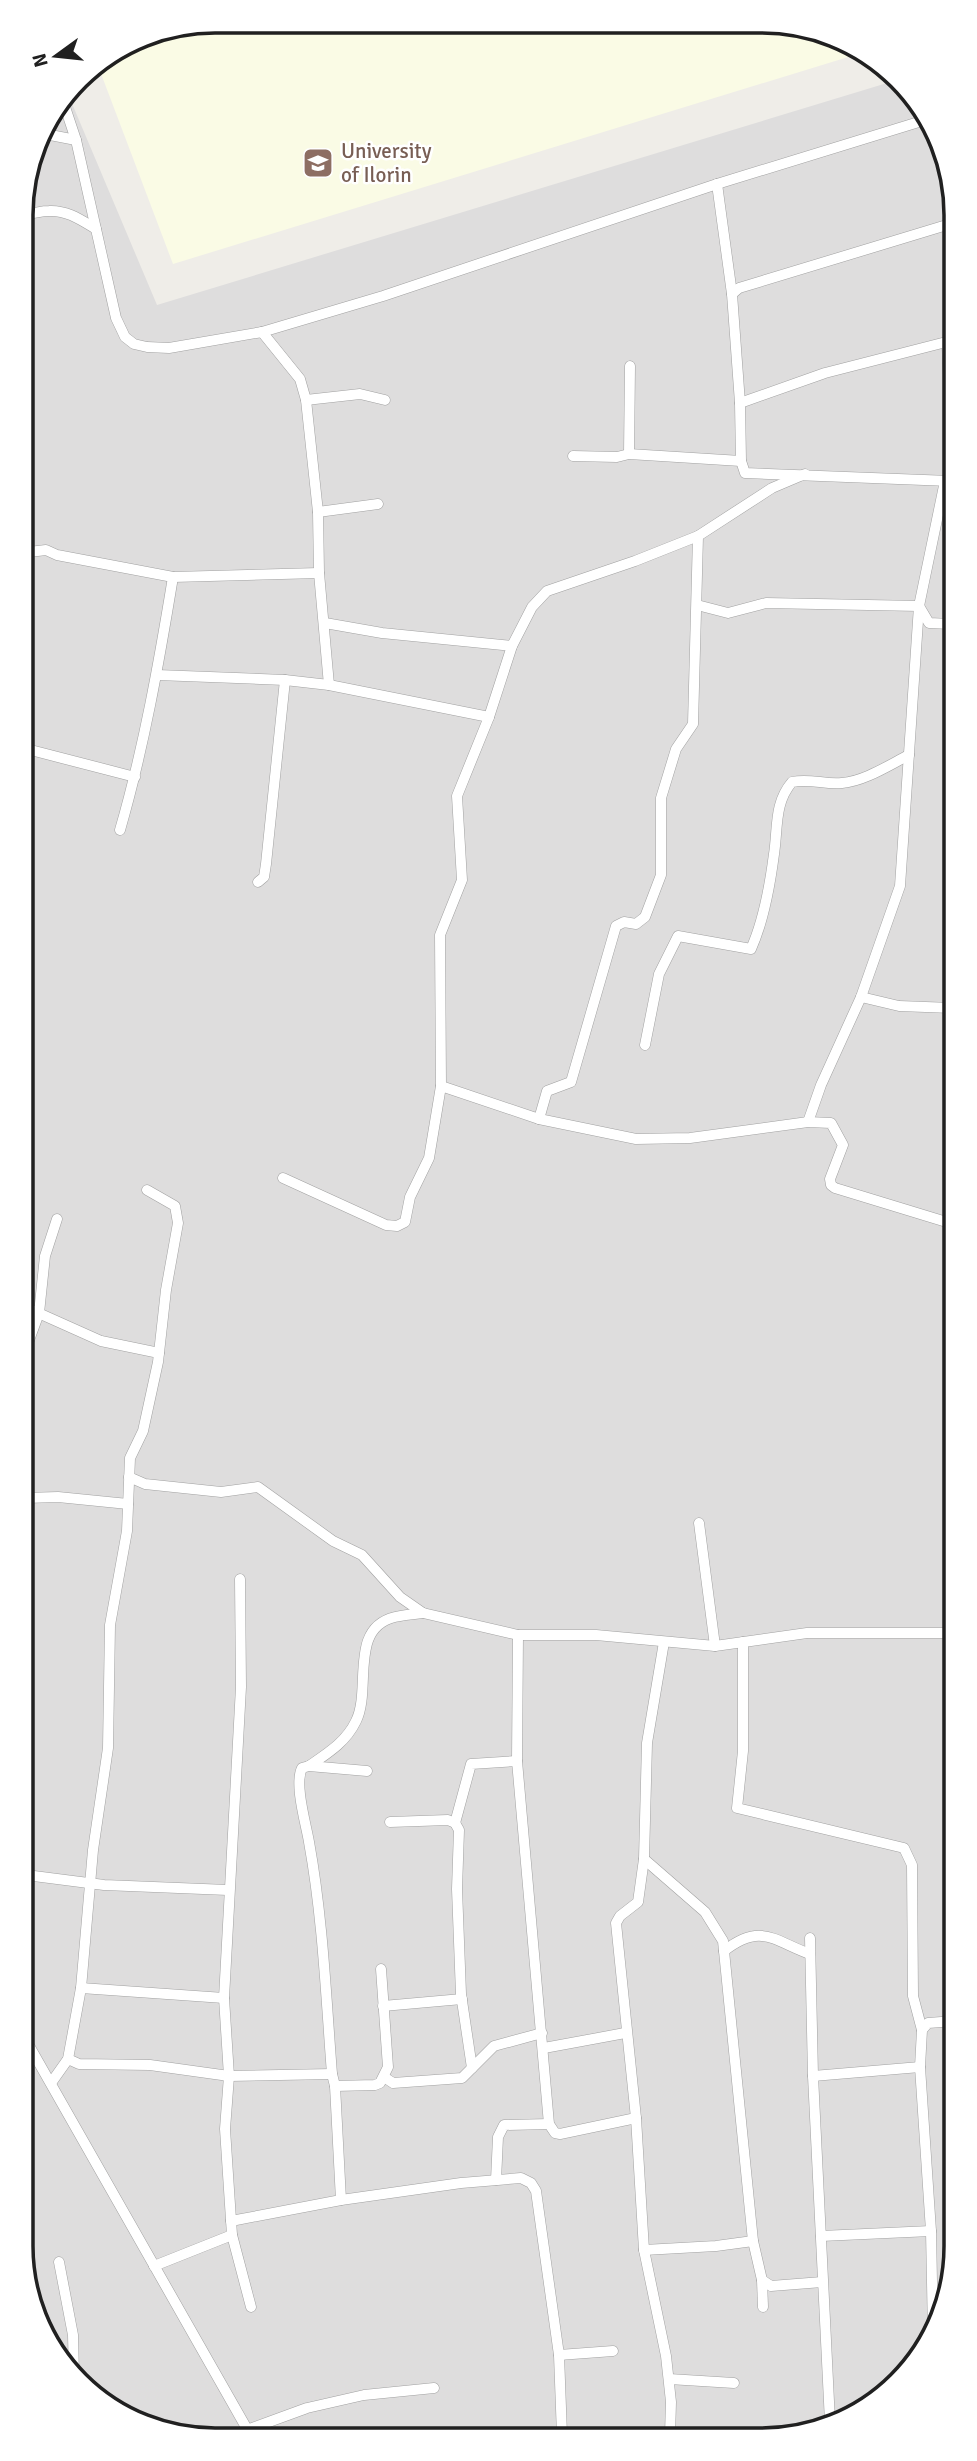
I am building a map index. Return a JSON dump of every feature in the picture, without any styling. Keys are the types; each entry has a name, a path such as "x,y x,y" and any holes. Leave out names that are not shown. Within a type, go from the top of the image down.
{"street":[{"path":"66,111 76,140 116,318 125,337 134,344 169,348 262,332 396,292 717,184 918,122"},
{"path":"52,135 76,140"},
{"path":"717,184 732,294 740,403 741,461 746,473 944,481"},
{"path":"34,215 46,211 65,212 96,229"},
{"path":"732,294 739,288 944,226"},
{"path":"262,332 300,379 306,400 318,512 319,573 329,685"},
{"path":"740,403 825,373 944,343"},
{"path":"629,454 630,366"},
{"path":"306,400 360,394 385,400"},
{"path":"573,456 617,457 629,454 741,461"},
{"path":"283,1178 386,1226 397,1226 405,1222 410,1198 429,1158 441,1086 440,935 462,880 457,796 489,717 512,646 532,607 547,591 698,536 762,494 805,474"},
{"path":"808,1122 821,1085 861,997 900,886 919,606 944,499"},
{"path":"318,512 377,504"},
{"path":"538,1119 547,1091 571,1082 616,926 624,922 636,924 645,917 661,875 661,798 676,749 693,724 698,536"},
{"path":"34,551 46,550 57,555 173,577 319,573"},
{"path":"120,830 135,777 157,675 173,577"},
{"path":"697,605 728,613 766,603 919,606"},
{"path":"919,606 929,623 944,624"},
{"path":"325,623 382,633 512,646"},
{"path":"157,675 285,680 329,685 489,717"},
{"path":"258,881 264,877 266,864 285,680"},
{"path":"34,751 135,777"},
{"path":"645,1045 659,974 678,936 751,949 758,932 774,854 780,800 792,782 804,779 842,783 857,780 909,755"},
{"path":"861,997 899,1006 944,1008"},
{"path":"441,1086 538,1119 636,1139 690,1138 808,1122 831,1123 843,1145 830,1179 831,1185 944,1221"},
{"path":"51,2083 68,2059 81,1988 90,1884 108,1748 110,1625 127,1531 130,1458 143,1431 159,1353 166,1290 178,1223 175,1206 147,1189"},
{"path":"33,1328 39,1313 45,1256 57,1219"},
{"path":"33,1311 101,1341 159,1353"},
{"path":"129,1476 145,1484 221,1492 258,1486 333,1541 362,1555 400,1597 423,1613"},
{"path":"33,1498 58,1497 128,1504"},
{"path":"699,1523 715,1646"},
{"path":"240,1579 241,1686 224,1998 229,2076 225,2129 232,2235 251,2307"},
{"path":"341,2200 335,2086 316,1880 299,1774 302,1768 339,1745 358,1718 363,1697 368,1638 376,1626 393,1617 423,1613 518,1635 596,1635 715,1646 807,1633 943,1633"},
{"path":"518,1635 517,1761 550,2124 555,2133 560,2134 636,2118"},
{"path":"664,1642 647,1743 644,1859 638,1902 620,1916 616,1923 625,2033 636,2118 645,2250 664,2343 670,2428"},
{"path":"743,1642 743,1751 737,1808 904,1848 912,1865 913,1996 922,2030 920,2067 931,2231 933,2308"},
{"path":"472,2068 462,1999 457,1889 458,1830 455,1823 471,1764 517,1761"},
{"path":"309,1766 367,1771"},
{"path":"390,1822 448,1820 455,1823"},
{"path":"644,1859 705,1912 723,1941 762,2306"},
{"path":"33,1876 90,1884 228,1890"},
{"path":"724,1951 745,1938 768,1936 810,1954"},
{"path":"810,1938 813,2076 830,2415"},
{"path":"335,2086 375,2085 380,2083 388,2067 381,1969"},
{"path":"81,1988 224,1998"},
{"path":"383,2006 462,1999"},
{"path":"922,2030 928,2024 943,2022"},
{"path":"384,2077 393,2083 462,2078 494,2046 542,2033"},
{"path":"544,2048 625,2033"},
{"path":"33,2052 246,2428"},
{"path":"68,2059 79,2064 150,2065 229,2076 332,2074"},
{"path":"813,2076 920,2067"},
{"path":"496,2180 498,2137 504,2126 550,2124"},
{"path":"231,2221 341,2200 496,2180 522,2178 531,2183 536,2190 559,2355 562,2428"},
{"path":"821,2236 931,2231"},
{"path":"154,2266 232,2235"},
{"path":"645,2250 753,2241"},
{"path":"59,2262 73,2335 74,2360"},
{"path":"761,2280 771,2286 822,2282"},
{"path":"559,2355 613,2351"},
{"path":"668,2379 734,2383"},
{"path":"261,2428 307,2408 363,2395 434,2388"}],"shaded area":[{"name":"University of Ilorin","path":"215,33 762,33 820,43 850,56 173,264 101,74 124,58 168,39"},
{"path":"887,83 919,124 938,168 944,215 943,2258 940,2281 930,2315 899,2366 863,2397 809,2422 762,2428 215,2428 180,2424 135,2409 104,2390 71,2357 47,2315 39,2293 33,2246 34,203 39,168 47,146 72,103 157,305"}],"place":[{"name":"University of Ilorin","path":"318,163"}]}
